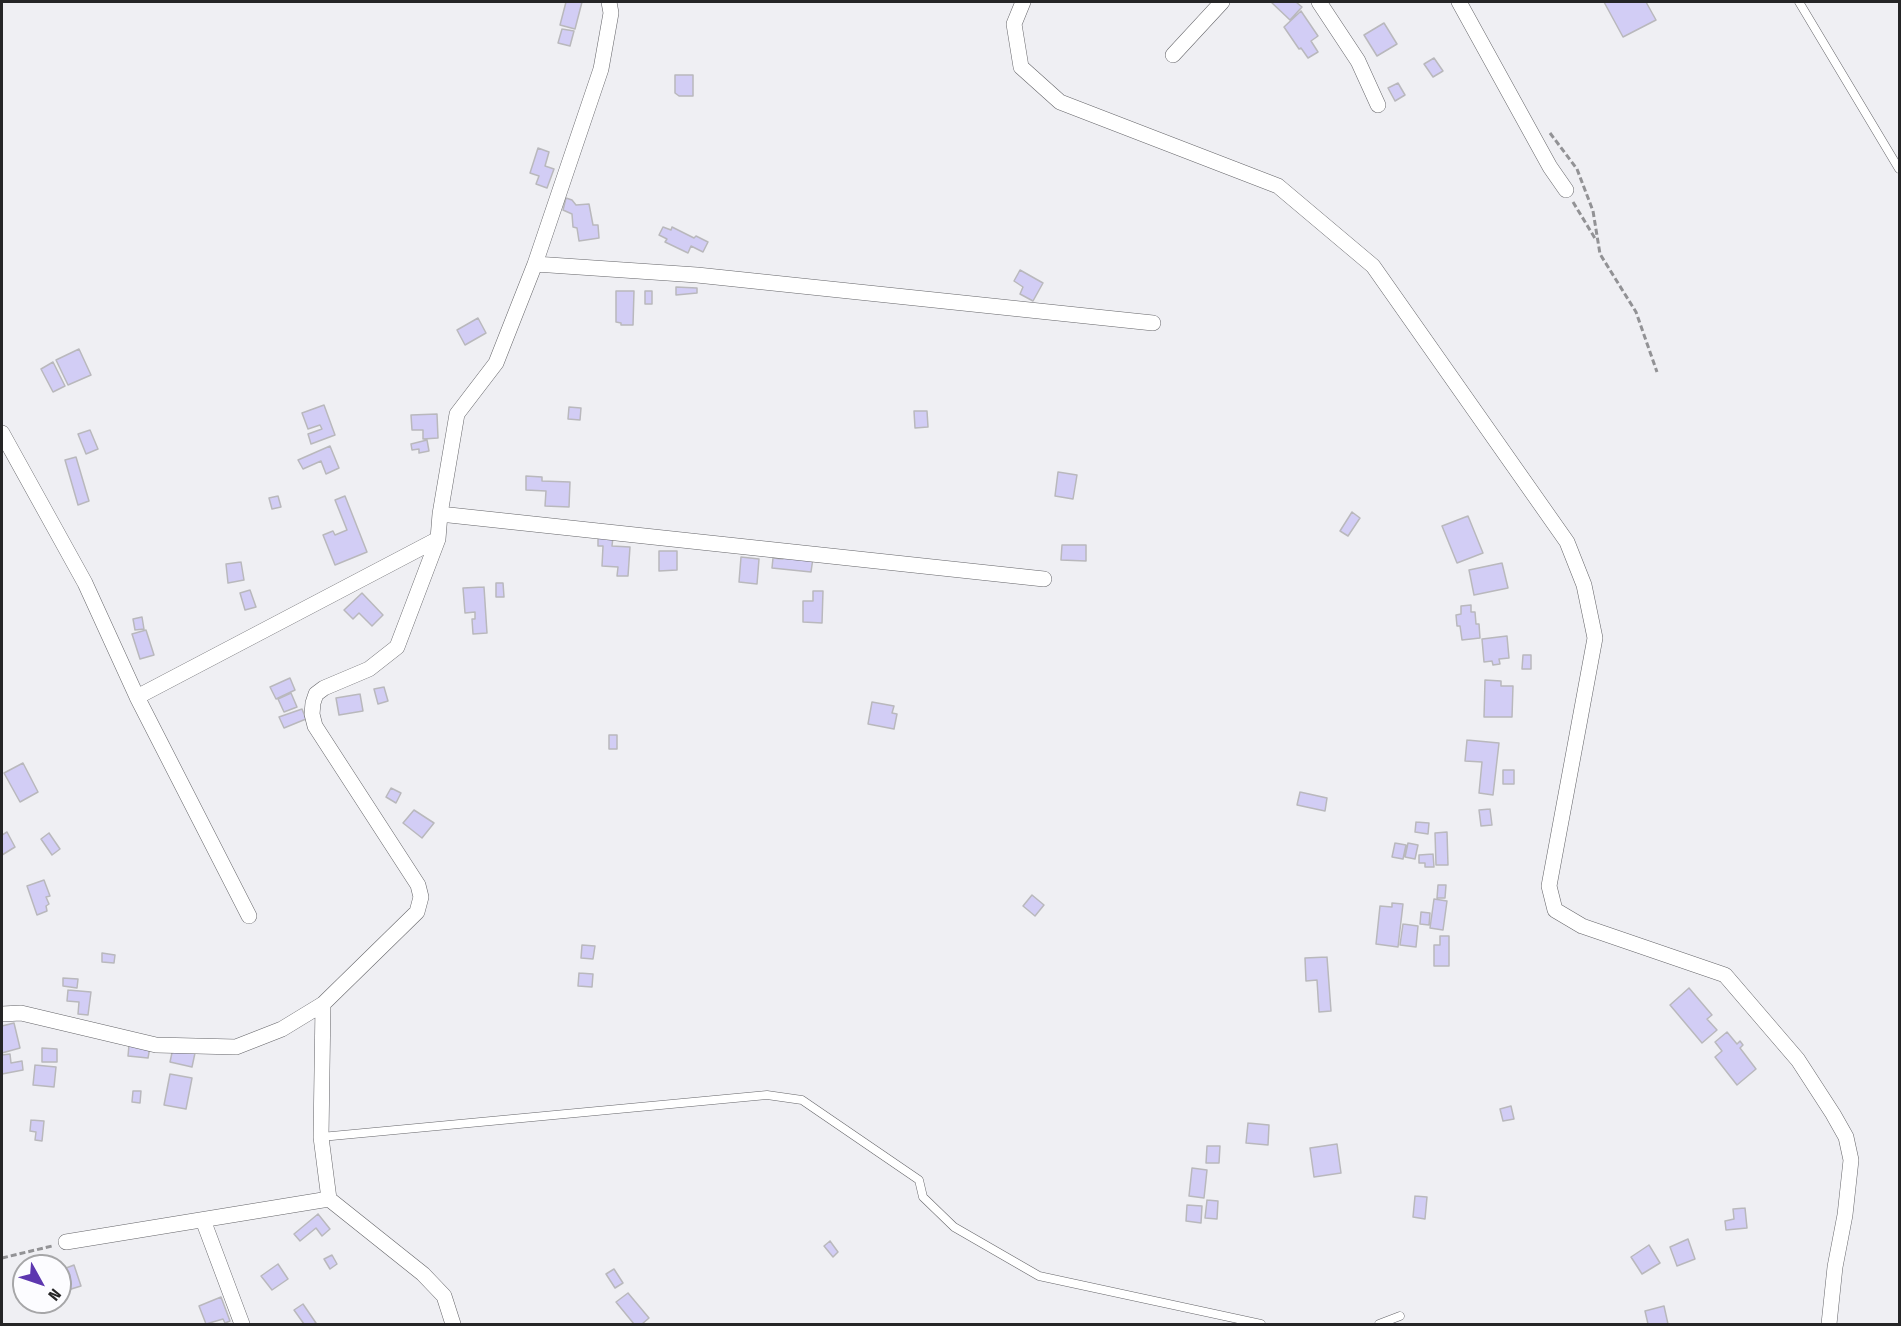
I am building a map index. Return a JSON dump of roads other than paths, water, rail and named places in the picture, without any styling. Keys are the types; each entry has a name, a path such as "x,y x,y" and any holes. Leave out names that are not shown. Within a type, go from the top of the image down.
{"street":[{"path":"2,1014 21,1013 156,1045 236,1047 282,1029 323,1004 417,912 421,897 418,885 315,726 312,714 316,694 324,688 369,669 397,647 438,538 457,414 496,363 535,264 601,69 611,13 609,2"},
{"path":"1023,2 1014,24 1021,67 1060,102 1278,186 1372,266 1567,542 1584,585 1595,638 1550,886 1555,910 1582,926 1725,975 1798,1060 1828,1105 1846,1137 1851,1160 1829,1324"},
{"path":"1173,56 1222,2"},
{"path":"1319,2 1358,61 1378,105"},
{"path":"1459,2 1550,167 1566,190"},
{"path":"535,264 697,275 1153,322"},
{"path":"2,433 85,583 137,697 249,916"},
{"path":"440,514 1044,579"},
{"path":"137,697 438,538"},
{"path":"323,1004 321,1137 329,1199 423,1274 444,1296 453,1324"},
{"path":"66,1242 329,1199"},
{"path":"203,1220 242,1324"}],"lane":[{"path":"1799,2 1899,169"},
{"path":"321,1137 767,1095 802,1100 919,1180 923,1197 954,1227 1039,1276 1261,1324"},
{"path":"1379,1324 1400,1316"}]}
